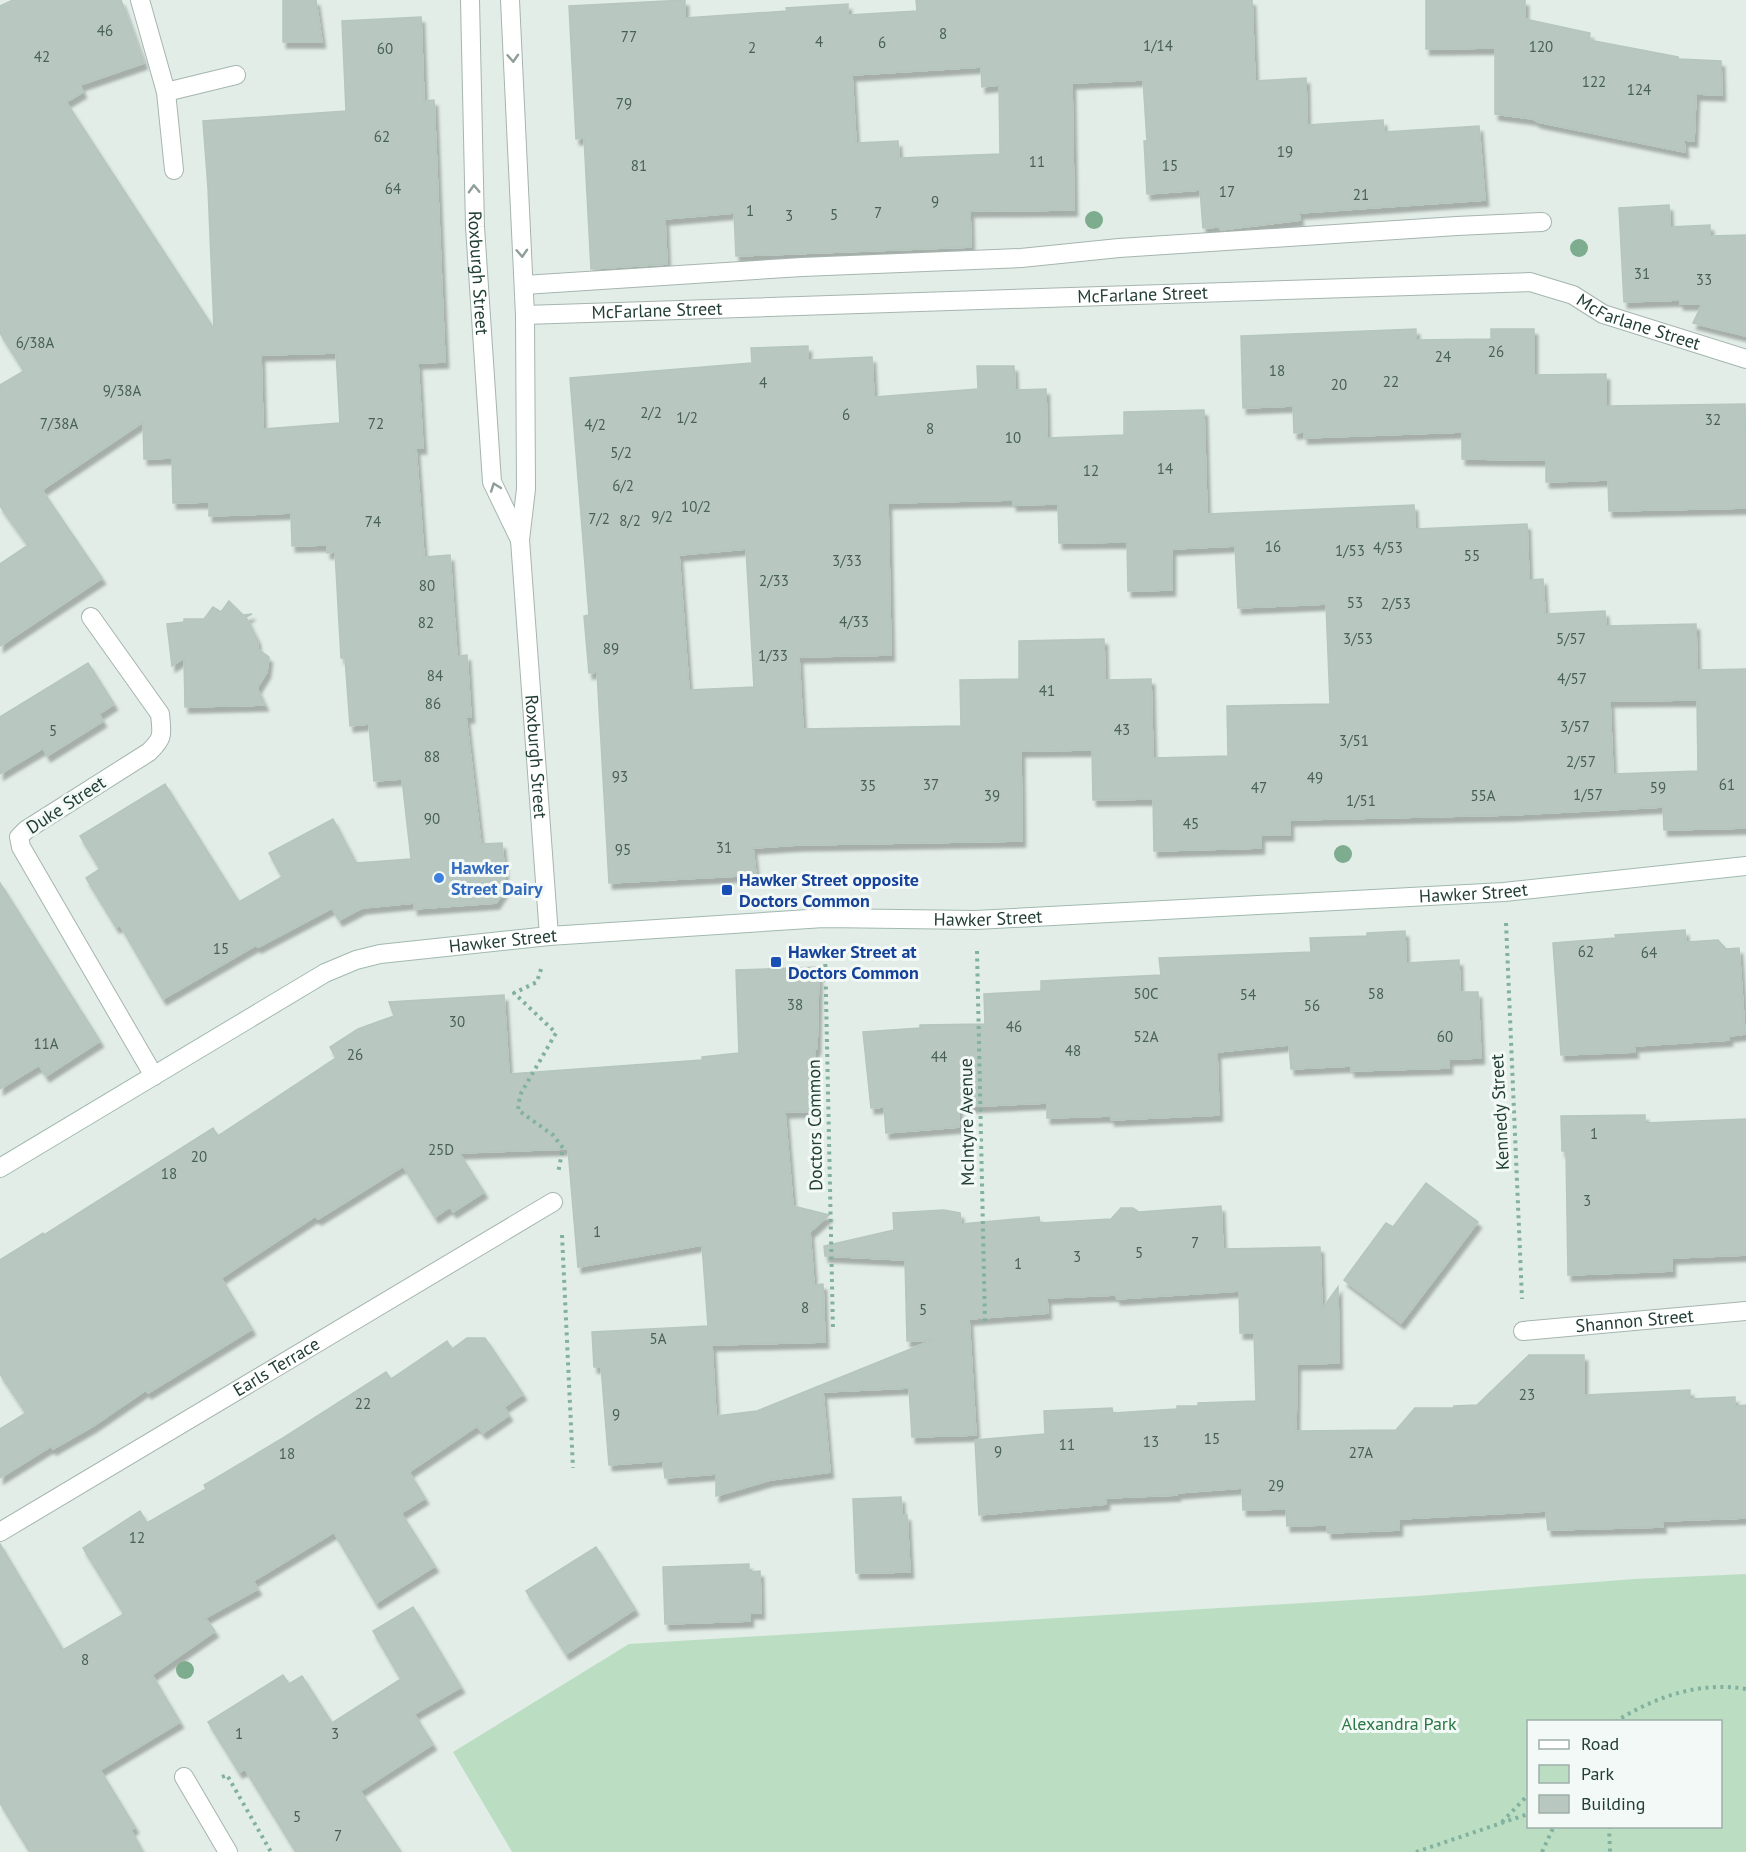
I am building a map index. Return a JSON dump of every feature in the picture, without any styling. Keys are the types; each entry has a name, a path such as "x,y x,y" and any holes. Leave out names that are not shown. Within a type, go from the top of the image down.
{"street":[{"path":"140,0 166,92 174,170"},
{"name":"Roxburgh Street","path":"470,0 475,227 492,482 520,540"},
{"name":"Roxburgh Street","path":"510,0 525,315 526,489 520,540 549,936"},
{"path":"166,92 236,75"},
{"path":"524,285 802,267 1021,258 1119,248 1542,222"},
{"name":"McFarlane Street","path":"525,315 1530,282 1573,294 1603,314 1746,359"},
{"name":"Duke Street","path":"92,617 160,714 162,732 160,741 150,752 26,830 19,837 21,847 154,1077"},
{"name":"Hawker Street","path":"0,1168 325,973 356,960 380,954 549,936 824,918 976,920 1504,892 1746,866"},
{"name":"Earls Terrace","path":"0,1532 553,1202"},
{"name":"Shannon Street","path":"1523,1332 1746,1311"},
{"path":"184,1777 228,1852"}],"path":[{"name":"Kennedy Street","path":"1504,892 1523,1332"},
{"name":"Doctors Common","path":"824,918 833,1331"},
{"name":"McIntyre Avenue","path":"976,920 985,1323"},
{"path":"1618,1720 1634,1710 1664,1697 1688,1690 1715,1687 1746,1689"},
{"path":"1501,1824 1527,1796"},
{"path":"1416,1852 1527,1814"},
{"path":"1542,1852 1554,1828"},
{"path":"1609,1828 1610,1852"}],"green space":[{"name":"Alexandra Park","path":"1746,1574 1746,1852 512,1852 453,1752 629,1644 1417,1596 1634,1579"}],"building":[{"path":"13,0 121,0 144,63 80,85 83,92 66,102 214,329 203,121 346,111 342,21 421,17 424,101 434,100 445,362 418,363 423,448 416,448 424,557 450,555 457,656 467,655 471,717 466,717 481,844 502,843 506,888 496,903 414,909 414,903 362,908 339,920 332,908 258,947 256,945 163,999 120,925 116,927 86,878 100,869 80,836 165,784 239,902 282,877 269,853 333,819 356,863 411,859 402,779 374,781 369,724 350,726 345,658 341,658 335,552 327,553 327,545 292,546 291,513 209,516 209,502 173,503 172,458 144,459 143,422 42,490 102,578 0,646 0,564 28,545 0,506 0,385 24,371 0,333 0,6","holes":["336,353 340,423 263,429 261,355"]},
{"path":"283,0 316,0 322,42 283,42"},
{"path":"685,0 685,18 848,4 848,15 917,11 916,0 1252,0 1255,81 1306,78 1307,125 1383,120 1384,132 1479,126 1485,200 1299,213 1300,220 1221,230 1219,227 1203,228 1200,190 1147,194 1144,141 1147,141 1143,80 1072,83 1074,210 970,211 971,247 736,256 734,213 665,219 667,264 591,269 584,138 576,139 569,6","holes":["981,67 982,87 999,85 1000,154 899,158 898,141 856,143 852,75"]},
{"path":"1426,0 1525,0 1525,19 1590,33 1589,40 1679,59 1721,61 1722,95 1696,94 1694,141 1684,140 1685,152 1538,122 1533,119 1495,114 1495,48 1426,49"},
{"path":"1669,205 1670,227 1710,225 1710,236 1746,235 1746,336 1693,323 1702,304 1680,304 1680,300 1624,302 1619,208"},
{"path":"1416,329 1416,340 1491,339 1491,329 1534,329 1534,375 1606,374 1606,406 1745,404 1746,508 1609,511 1608,480 1546,482 1546,460 1462,459 1462,432 1304,438 1304,432 1294,433 1293,406 1243,408 1241,336"},
{"path":"808,346 808,360 872,357 874,397 978,389 977,366 1014,366 1015,390 1046,389 1047,438 1124,435 1124,412 1204,410 1207,514 1414,505 1415,529 1527,524 1529,580 1543,579 1545,614 1605,611 1606,626 1696,624 1697,670 1746,669 1746,828 1664,830 1663,807 1511,815 1290,820 1290,835 1261,835 1261,848 1154,851 1153,799 1093,800 1092,750 1021,751 1022,841 798,845 753,848 756,875 609,883 597,672 589,673 584,616 589,615 570,378 752,363 751,348","holes":["1013,500 1013,505 1058,504 1059,543 1127,542 1128,591 1172,590 1172,549 1235,546 1238,608 1326,604 1330,704 1227,706 1228,756 1153,758 1151,679 1105,680 1104,639 1019,641 1019,679 960,680 961,726 803,729 799,657 891,655 888,503","746,549 754,687 689,690 679,555","1697,700 1698,771 1613,774 1610,701"]},
{"path":"229,601 243,615 252,614 246,617 257,639 258,649 269,657 267,672 257,688 265,705 185,707 184,658 172,666 167,624 184,622 184,619 204,619 213,607 221,612"},
{"path":"88,663 114,704 99,714 103,721 47,756 43,748 0,774 0,717"},
{"path":"0,883 100,1041 46,1076 39,1065 0,1089"},
{"path":"1685,930 1686,942 1718,940 1726,949 1739,948 1745,1034 1729,1036 1729,1040 1634,1046 1635,1052 1561,1055 1553,943 1616,938 1615,935"},
{"path":"1405,931 1406,963 1459,960 1460,992 1478,992 1481,1058 1449,1059 1449,1068 1351,1071 1351,1066 1291,1069 1289,1045 1217,1052 1219,1115 1111,1120 1111,1116 1047,1118 1047,1103 959,1107 959,1127 886,1133 884,1107 871,1108 863,1032 920,1028 920,1025 985,1024 984,994 1041,991 1041,981 1161,975 1159,958 1311,952 1310,938 1367,936 1367,933"},
{"path":"819,967 817,1049 815,1049 817,1111 785,1112 793,1206 829,1215 810,1232 814,1285 823,1284 825,1342 712,1345 716,1416 757,1411 933,1340 907,1341 905,1260 825,1256 824,1246 894,1230 893,1213 944,1210 960,1213 961,1224 1039,1217 1040,1223 1111,1219 1121,1208 1133,1208 1139,1212 1221,1206 1223,1249 1320,1247 1322,1309 1338,1287 1339,1363 1297,1364 1296,1431 1396,1430 1415,1408 1453,1408 1454,1406 1477,1405 1529,1355 1584,1355 1584,1395 1690,1390 1690,1399 1735,1397 1735,1406 1746,1405 1746,1518 1662,1521 1663,1527 1548,1530 1546,1511 1399,1519 1399,1530 1328,1533 1327,1525 1287,1526 1286,1509 1243,1510 1242,1488 1176,1493 1177,1495 1106,1498 1106,1504 979,1515 975,1440 1045,1434 1044,1411 1112,1408 1113,1413 1177,1409 1177,1406 1198,1406 1198,1403 1256,1401 1254,1333 1240,1333 1239,1291 1117,1299 1116,1295 1047,1298 1048,1313 969,1319 976,1435 912,1437 909,1388 823,1392 830,1472 770,1480 716,1496 716,1474 665,1478 663,1461 609,1465 601,1367 594,1367 592,1332 708,1326 702,1245 578,1267 568,1149 459,1153 484,1192 453,1212 450,1207 435,1217 403,1166 318,1219 315,1216 221,1278 252,1329 148,1393 146,1390 93,1426 53,1449 51,1446 0,1478 0,1429 26,1413 0,1374 0,1260 43,1233 44,1235 213,1128 218,1136 336,1058 330,1047 358,1029 394,1016 389,1002 504,995 509,1074 702,1060 702,1057 739,1053 736,970"},
{"path":"1645,1115 1645,1123 1746,1119 1746,1255 1672,1258 1672,1271 1568,1275 1566,1151 1562,1151 1561,1116"},
{"path":"1426,1183 1478,1222 1401,1323 1344,1280 1386,1223 1393,1227"},
{"path":"467,1338 485,1338 523,1394 504,1407 509,1415 483,1433 477,1426 409,1472 425,1498 401,1513 435,1566 376,1603 334,1532 253,1581 258,1589 205,1618 215,1631 152,1675 180,1722 100,1770 135,1827 131,1830 143,1852 30,1852 0,1803 0,1544 63,1650 124,1614 83,1548 140,1511 147,1523 206,1489 204,1485 386,1372 391,1379 447,1341 452,1349"},
{"path":"901,1497 902,1515 907,1515 910,1572 856,1573 853,1499"},
{"path":"596,1547 635,1609 566,1654 526,1591"},
{"path":"749,1564 749,1572 760,1571 761,1613 750,1613 750,1621 665,1624 663,1567"},
{"path":"413,1607 461,1687 414,1714 433,1744 360,1791 401,1852 296,1852 245,1769 239,1772 208,1722 283,1675 289,1684 302,1676 332,1723 401,1679 373,1631"}],"place":[{"name":"Hawker Street Dairy","path":"439,878"},
{"name":"Hawker Street opposite Doctors Common","path":"727,890"},
{"name":"Hawker Street at Doctors Common","path":"776,962"}]}
